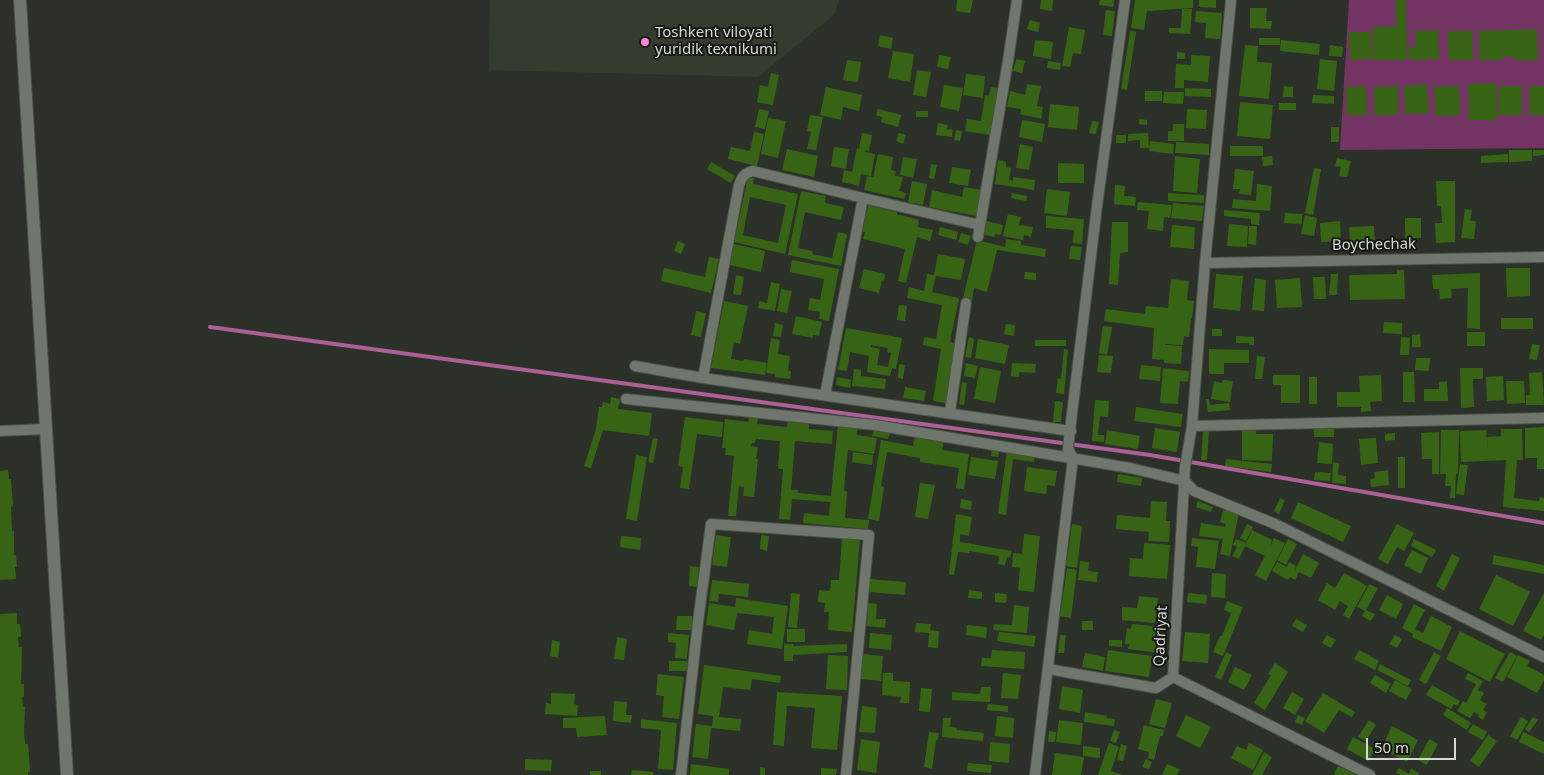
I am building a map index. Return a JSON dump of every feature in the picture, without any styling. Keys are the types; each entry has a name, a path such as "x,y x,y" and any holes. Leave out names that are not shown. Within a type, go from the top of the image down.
{"street":[{"path":"20,0 67,775"},
{"path":"978,238 1017,0"},
{"path":"1035,775 1097,206 1125,0"},
{"name":"Qadriyat","path":"1231,0 1205,263 1192,426 1186,462 1173,677 1370,775"},
{"path":"703,378 742,178 747,172 753,171 980,225"},
{"path":"825,394 863,198"},
{"name":"Boychechak","path":"1205,263 1544,257"},
{"path":"950,412 966,303"},
{"path":"635,366 703,378 950,412 1070,444 1130,468 1185,481 1194,491 1276,524 1544,657"},
{"path":"626,399 1070,444"},
{"path":"1192,426 1544,418"},
{"path":"0,431 45,429"},
{"path":"681,775 711,524 869,535 846,775"},
{"path":"1048,669 1156,688 1173,677"}],"shaded area":[{"name":"Toshkent viloyati yuridik texnikumi","path":"490,0 839,0 835,14 758,77 489,70"},
{"path":"1349,0 1544,0 1544,148 1340,150"}],"building":[{"path":"957,0 973,0 970,13 956,11"},
{"path":"1041,0 1053,0 1052,11 1040,9"},
{"path":"1100,0 1114,0 1113,7 1099,5"},
{"path":"1135,0 1193,0 1193,8 1147,11 1144,30 1131,28"},
{"path":"1199,0 1216,0 1216,8 1199,7"},
{"path":"1396,0 1406,0 1407,60 1373,60 1373,27 1396,26"},
{"path":"1250,8 1267,8 1266,21 1272,21 1271,29 1250,28"},
{"path":"1182,9 1192,9 1190,34 1169,33 1169,28 1181,28"},
{"path":"1106,10 1115,11 1112,36 1103,35"},
{"path":"1196,11 1222,13 1220,39 1205,38 1206,23 1195,22"},
{"path":"1030,20 1040,23 1038,32 1027,29"},
{"path":"1069,27 1085,30 1081,54 1073,53 1070,67 1062,66"},
{"path":"1537,29 1538,60 1516,61 1516,57 1502,57 1502,60 1479,60 1479,31"},
{"path":"1438,30 1439,59 1409,60 1408,47 1416,47 1415,31"},
{"path":"1130,31 1136,32 1127,90 1121,89"},
{"path":"1448,31 1472,31 1473,60 1449,60"},
{"path":"1349,32 1371,32 1372,59 1350,60"},
{"path":"880,35 893,38 891,49 878,46"},
{"path":"1259,38 1280,38 1280,45 1259,45"},
{"path":"1035,40 1053,42 1051,59 1033,56"},
{"path":"1281,40 1320,44 1319,55 1280,51"},
{"path":"1245,45 1258,46 1257,62 1272,63 1269,99 1239,96"},
{"path":"1330,45 1343,47 1342,57 1329,56"},
{"path":"893,51 914,54 910,82 888,78"},
{"path":"1177,52 1185,53 1185,59 1177,59"},
{"path":"939,55 951,57 948,69 937,67"},
{"path":"1191,55 1210,56 1208,82 1184,80 1184,88 1175,88 1176,64 1191,65"},
{"path":"1016,59 1025,61 1022,73 1013,71"},
{"path":"1320,59 1337,61 1334,91 1317,89"},
{"path":"847,60 861,62 858,82 843,80"},
{"path":"1048,61 1061,63 1060,70 1047,68"},
{"path":"917,70 931,72 926,97 913,95"},
{"path":"771,73 779,75 773,105 757,102 760,85 768,87"},
{"path":"966,74 985,76 983,98 963,95"},
{"path":"1496,83 1497,120 1469,120 1468,84"},
{"path":"1027,84 1041,86 1037,106 1043,107 1041,119 1020,114 1021,109 1007,107 1010,91 1025,95"},
{"path":"1427,84 1429,113 1405,114 1404,86"},
{"path":"944,85 963,88 959,111 940,107"},
{"path":"1284,86 1293,87 1293,97 1283,97"},
{"path":"1366,86 1367,115 1347,115 1346,87"},
{"path":"1398,86 1398,115 1374,115 1374,87"},
{"path":"1459,86 1460,115 1436,116 1434,87"},
{"path":"1499,86 1522,86 1522,115 1498,115"},
{"path":"1529,86 1544,86 1544,115 1529,115"},
{"path":"826,87 862,95 859,111 843,107 841,120 820,115"},
{"path":"991,87 998,88 990,135 965,131 967,119 981,121 985,95 989,96"},
{"path":"1185,88 1211,89 1211,97 1185,96"},
{"path":"1145,91 1162,91 1162,101 1145,101"},
{"path":"1164,92 1184,92 1183,104 1163,103"},
{"path":"1313,95 1334,96 1334,104 1312,103"},
{"path":"1240,102 1273,105 1270,139 1237,136"},
{"path":"1279,103 1296,103 1296,110 1279,110"},
{"path":"1050,104 1079,107 1077,130 1048,127"},
{"path":"759,109 769,111 765,129 755,127"},
{"path":"878,109 901,115 898,127 881,122 882,117 876,115"},
{"path":"1187,109 1207,110 1206,129 1186,128"},
{"path":"916,111 928,111 928,117 916,117"},
{"path":"810,115 823,117 816,150 807,149 811,132 807,131"},
{"path":"768,118 786,121 778,158 761,154"},
{"path":"1139,119 1147,120 1147,125 1139,124"},
{"path":"1022,120 1045,124 1042,142 1019,137"},
{"path":"1092,121 1099,122 1096,134 1089,133"},
{"path":"938,123 948,125 947,129 953,130 952,137 936,135"},
{"path":"1173,124 1184,124 1184,141 1168,141 1168,131 1173,131"},
{"path":"1331,127 1339,127 1339,142 1331,142"},
{"path":"956,130 962,131 960,141 954,140"},
{"path":"754,132 764,134 757,166 728,159 731,147 750,151"},
{"path":"862,133 872,135 869,151 866,150 865,152 875,154 871,176 861,174 859,186 842,182 844,170 852,172"},
{"path":"899,133 906,135 903,144 896,141"},
{"path":"1148,133 1149,148 1140,148 1140,140 1128,141 1128,134"},
{"path":"1116,135 1126,135 1126,143 1116,143"},
{"path":"1150,141 1174,144 1173,154 1149,151"},
{"path":"1176,142 1209,144 1209,155 1175,153"},
{"path":"1020,144 1033,147 1029,170 1016,168"},
{"path":"1230,146 1263,146 1263,156 1230,156"},
{"path":"834,147 849,149 846,169 831,166"},
{"path":"787,149 818,156 814,177 782,170"},
{"path":"1509,150 1532,150 1532,161 1509,162"},
{"path":"1533,150 1544,150 1544,155 1533,156"},
{"path":"878,154 893,157 891,170 896,171 895,176 903,177 899,191 906,193 904,199 864,190 867,176 873,177"},
{"path":"1508,154 1508,162 1481,163 1481,156"},
{"path":"1175,156 1200,159 1197,193 1173,191"},
{"path":"1272,156 1273,165 1263,166 1262,157"},
{"path":"903,157 917,159 913,178 900,175"},
{"path":"1337,158 1351,161 1347,177 1339,176 1341,167 1335,166"},
{"path":"998,160 1006,162 1006,167 1011,168 1009,180 1013,181 1013,177 1035,180 1034,190 995,184"},
{"path":"711,162 735,176 731,183 707,169"},
{"path":"1058,163 1084,164 1084,183 1058,183"},
{"path":"931,164 937,165 934,179 929,178"},
{"path":"952,167 971,170 968,186 949,183"},
{"path":"1314,168 1321,169 1313,215 1305,213"},
{"path":"1235,169 1254,171 1251,195 1239,194 1240,189 1233,189"},
{"path":"748,177 754,178 753,184 798,194 785,254 734,242","holes":["750,197 786,205 778,243 743,235"]},
{"path":"912,181 927,184 923,205 908,202"},
{"path":"1436,181 1455,181 1455,242 1436,243 1435,223 1442,223 1441,206 1437,206"},
{"path":"1257,184 1272,186 1270,211 1232,208 1233,199 1256,201"},
{"path":"1115,185 1125,186 1124,196 1136,197 1135,206 1114,204"},
{"path":"964,187 982,190 977,216 929,207 932,190 962,197"},
{"path":"1047,189 1070,192 1067,216 1044,213"},
{"path":"801,191 826,196 825,203 844,207 841,220 805,212 798,248 813,251 812,254 832,258 838,232 847,234 841,266 788,255"},
{"path":"1012,193 1027,196 1026,201 1011,198"},
{"path":"1168,193 1204,195 1204,203 1168,201"},
{"path":"1138,202 1172,205 1170,218 1164,217 1163,231 1147,229 1149,211 1137,210"},
{"path":"1173,203 1204,206 1202,221 1171,218"},
{"path":"868,205 919,220 918,227 933,230 930,241 917,237 906,283 898,281 905,249 863,239 865,232 862,232"},
{"path":"1465,209 1472,210 1470,221 1476,221 1474,239 1461,238"},
{"path":"1224,210 1260,213 1259,225 1251,224 1251,219 1224,216"},
{"path":"1285,213 1302,214 1302,224 1284,223"},
{"path":"1008,214 1021,217 1019,225 1033,227 1031,237 1024,235 1023,240 1003,236"},
{"path":"1305,215 1317,218 1314,236 1301,234"},
{"path":"1046,216 1084,219 1082,244 1073,243 1074,230 1046,228"},
{"path":"1405,218 1421,218 1421,238 1405,238"},
{"path":"987,221 1003,225 1001,235 995,234 994,237 984,235"},
{"path":"1340,221 1341,241 1321,242 1320,223"},
{"path":"1112,222 1128,222 1128,252 1120,253 1118,285 1109,284"},
{"path":"1229,224 1248,226 1247,247 1227,246"},
{"path":"1172,225 1195,227 1194,249 1170,247"},
{"path":"1249,226 1257,226 1256,245 1248,244"},
{"path":"1374,226 1375,242 1350,244 1349,227"},
{"path":"940,227 958,232 956,240 938,235"},
{"path":"961,233 971,236 968,245 958,242"},
{"path":"1006,239 1021,241 1021,245 1046,249 1045,257 997,250 987,292 974,288 972,301 963,298 977,240 1005,247"},
{"path":"678,241 685,244 681,254 674,251"},
{"path":"734,244 765,251 761,272 730,265"},
{"path":"1071,246 1082,247 1080,260 1069,259"},
{"path":"938,254 965,259 961,280 936,276 932,292 959,298 950,342 956,343 946,403 933,401 941,349 923,345 924,337 936,339 942,305 907,298 909,287 924,291 927,274 934,275"},
{"path":"709,257 719,259 711,293 661,281 664,268 705,277"},
{"path":"792,260 839,269 829,321 819,319 820,312 808,310 810,298 820,300 824,279 790,272"},
{"path":"1506,268 1530,268 1530,296 1507,297"},
{"path":"864,269 885,274 879,293 859,288"},
{"path":"1397,270 1404,270 1405,299 1350,300 1349,275 1397,274"},
{"path":"1025,272 1036,273 1036,280 1024,279"},
{"path":"1480,273 1480,329 1467,328 1468,288 1451,289 1452,298 1440,299 1439,289 1433,289 1432,275"},
{"path":"1216,274 1243,276 1240,311 1213,308"},
{"path":"1331,274 1338,274 1337,295 1329,295"},
{"path":"736,275 744,277 741,295 733,294"},
{"path":"1313,277 1325,277 1326,299 1314,299"},
{"path":"1255,278 1266,280 1264,311 1252,310"},
{"path":"1300,278 1302,307 1277,308 1275,280"},
{"path":"1171,279 1189,281 1187,300 1194,301 1192,318 1172,316 1191,318 1189,337 1184,336 1183,345 1165,344 1182,346 1181,364 1164,363 1164,360 1152,359 1154,328 1104,321 1106,309 1145,314 1146,306 1168,308"},
{"path":"771,282 780,284 775,311 758,308 759,301 767,303"},
{"path":"781,289 792,291 787,313 777,311"},
{"path":"724,301 748,306 740,344 734,342 731,359 767,363 765,375 711,368"},
{"path":"899,305 907,306 905,321 897,320"},
{"path":"696,311 706,313 701,337 691,335"},
{"path":"796,316 822,322 819,336 813,335 813,338 792,334"},
{"path":"1501,318 1533,318 1533,329 1501,329"},
{"path":"1384,322 1402,323 1402,334 1383,333"},
{"path":"775,323 783,325 781,337 773,336"},
{"path":"1006,324 1015,325 1014,336 1004,334"},
{"path":"1103,326 1112,327 1107,355 1099,353"},
{"path":"846,328 902,338 896,369 892,368 890,376 867,372 869,356 850,352 847,371 838,370","holes":["871,345 888,348 887,352 891,353 888,367 877,365 880,349 871,347"]},
{"path":"1212,329 1222,329 1222,336 1212,336"},
{"path":"1467,332 1485,332 1485,346 1467,346"},
{"path":"1420,334 1421,347 1412,347 1412,335"},
{"path":"1236,336 1254,337 1254,345 1236,343"},
{"path":"969,337 974,339 971,358 965,357"},
{"path":"1401,337 1410,338 1409,355 1400,355"},
{"path":"771,338 780,340 778,354 790,356 788,371 791,371 790,379 775,377 775,374 766,373"},
{"path":"978,339 1009,345 1005,364 975,358"},
{"path":"1035,340 1066,340 1066,346 1035,346"},
{"path":"1532,344 1540,345 1537,360 1529,359"},
{"path":"1064,349 1068,350 1064,394 1056,393 1058,378 1061,379"},
{"path":"1209,349 1249,350 1249,363 1224,363 1224,374 1209,374"},
{"path":"1099,355 1113,356 1111,373 1097,372"},
{"path":"1257,356 1265,357 1262,379 1255,379"},
{"path":"1416,358 1430,358 1429,371 1415,370"},
{"path":"966,363 978,366 975,378 964,376"},
{"path":"1012,363 1036,364 1035,373 1019,372 1019,377 1011,376"},
{"path":"899,364 905,365 903,379 898,378"},
{"path":"1141,365 1161,367 1160,381 1139,379"},
{"path":"980,367 1001,371 995,403 974,399"},
{"path":"1163,368 1189,371 1188,382 1180,381 1178,404 1160,403"},
{"path":"1460,368 1483,368 1483,379 1473,379 1474,407 1461,408"},
{"path":"854,369 861,370 861,376 886,379 885,389 852,386"},
{"path":"1403,372 1414,372 1415,402 1403,402"},
{"path":"1542,372 1544,405 1526,405 1526,395 1530,395 1529,373"},
{"path":"1273,375 1300,375 1300,403 1281,403 1281,385 1273,385"},
{"path":"1381,375 1382,401 1370,402 1371,411 1361,412 1361,407 1337,407 1337,392 1360,392 1359,376"},
{"path":"1503,376 1504,400 1487,401 1486,377"},
{"path":"837,377 851,380 850,388 836,385"},
{"path":"1309,377 1317,377 1317,404 1309,404"},
{"path":"1222,380 1233,381 1230,402 1211,399 1214,381 1222,383"},
{"path":"1447,381 1448,401 1424,401 1424,389 1439,389 1439,382"},
{"path":"1506,381 1524,381 1525,403 1507,404"},
{"path":"962,382 967,383 964,405 959,404"},
{"path":"905,387 926,391 924,401 903,398"},
{"path":"611,397 620,399 618,409 652,413 649,436 603,430 591,468 584,466 596,429 599,407 602,407 603,402 610,404"},
{"path":"1206,399 1209,399 1210,405 1229,403 1230,410 1208,412"},
{"path":"1095,400 1109,401 1108,417 1100,416 1098,435 1104,435 1104,442 1092,441"},
{"path":"1055,401 1063,402 1061,422 1053,422"},
{"path":"1136,407 1183,414 1181,427 1134,421"},
{"path":"685,417 723,422 722,437 697,434 689,489 680,488 683,467 678,466"},
{"path":"749,417 758,418 757,424 787,427 788,420 809,422 809,429 833,431 832,444 795,441 791,490 798,490 798,493 831,496 838,424 858,427 857,435 877,438 874,454 848,450 845,477 844,491 847,491 845,518 869,520 868,529 803,523 804,513 829,516 830,502 792,499 790,520 779,519 783,469 778,469 780,441 756,439 755,443 752,443 751,446 758,447 754,497 743,496 744,487 739,486 736,516 728,516 734,456 725,455 726,448 722,448 725,419 748,422"},
{"path":"1242,427 1256,427 1256,434 1273,434 1272,461 1242,460"},
{"path":"1544,427 1544,469 1537,469 1537,458 1525,458 1525,428"},
{"path":"1155,428 1180,432 1177,452 1152,448"},
{"path":"874,429 890,433 888,439 872,436"},
{"path":"1314,429 1334,429 1334,437 1314,437"},
{"path":"1501,429 1522,429 1523,460 1517,460 1514,498 1539,501 1540,497 1544,498 1544,511 1503,507 1506,460 1461,462 1460,431 1486,430 1488,450 1487,437 1501,436"},
{"path":"1107,430 1140,436 1138,449 1105,444"},
{"path":"1203,430 1209,430 1207,460 1201,460"},
{"path":"1441,430 1459,430 1458,474 1456,474 1455,498 1450,498 1451,486 1445,486 1446,474 1440,474"},
{"path":"1439,432 1439,474 1432,474 1432,459 1422,459 1421,433"},
{"path":"1395,433 1395,440 1385,441 1385,434"},
{"path":"915,436 944,441 942,450 969,454 964,489 956,488 959,468 920,462 920,458 887,452 881,486 884,487 879,521 868,519 881,440 913,446"},
{"path":"653,438 658,439 653,463 648,462"},
{"path":"1376,438 1378,463 1361,465 1359,439"},
{"path":"1319,442 1333,444 1332,464 1317,463"},
{"path":"992,449 999,451 998,457 991,456"},
{"path":"1007,450 1035,455 1034,462 1013,459 1006,515 998,514"},
{"path":"853,452 873,455 872,465 852,462"},
{"path":"636,455 647,457 637,521 626,519"},
{"path":"971,457 998,461 995,479 968,475"},
{"path":"1398,457 1405,457 1405,488 1398,488"},
{"path":"1226,459 1272,464 1271,472 1225,466"},
{"path":"1333,462 1339,463 1338,475 1346,476 1346,484 1332,483"},
{"path":"1460,464 1468,465 1464,495 1456,494"},
{"path":"1027,467 1057,471 1055,486 1047,485 1046,494 1024,491"},
{"path":"8,470 9,479 11,479 12,531 14,531 14,555 16,555 17,567 15,567 16,579 0,580 0,471"},
{"path":"1388,470 1389,485 1371,487 1370,479 1375,478 1374,472"},
{"path":"1315,472 1331,473 1330,481 1314,480"},
{"path":"1118,474 1142,478 1141,486 1117,482"},
{"path":"920,483 935,485 928,519 915,517"},
{"path":"1280,498 1285,500 1279,514 1274,511"},
{"path":"961,499 972,501 971,510 960,508"},
{"path":"1151,501 1167,502 1166,521 1170,521 1169,542 1148,541 1149,532 1116,529 1117,515 1150,518"},
{"path":"1198,501 1213,507 1211,512 1196,507"},
{"path":"1298,502 1351,526 1343,542 1291,518"},
{"path":"1223,510 1239,513 1230,556 1220,554 1223,539 1199,536 1201,523 1225,527 1226,524 1220,522"},
{"path":"956,514 972,517 969,536 960,534 960,542 1012,551 1010,558 1007,557 1005,565 998,564 999,556 969,551 969,553 958,552 954,575 949,574"},
{"path":"1072,524 1082,526 1077,568 1066,566"},
{"path":"1247,524 1253,527 1246,541 1240,538"},
{"path":"1397,524 1414,533 1404,551 1397,547 1388,564 1378,559"},
{"path":"1252,530 1272,540 1270,547 1274,538 1285,543 1266,581 1255,575 1265,556 1245,546 1239,559 1232,556 1237,547 1233,545 1236,539 1246,543"},
{"path":"1024,534 1040,536 1034,592 1018,590 1020,568 1012,567 1013,553 1022,554"},
{"path":"716,535 731,537 727,567 712,565"},
{"path":"761,535 769,536 767,551 760,549"},
{"path":"621,536 641,538 640,550 620,547"},
{"path":"842,538 860,539 852,632 828,630 829,612 824,612 825,603 818,602 819,590 830,591 831,580 839,580"},
{"path":"1192,538 1219,541 1215,569 1196,567 1198,547 1191,546"},
{"path":"1288,539 1297,544 1286,565 1277,560"},
{"path":"1414,539 1436,550 1432,557 1411,546"},
{"path":"1144,543 1170,545 1167,579 1129,576 1130,558 1143,559"},
{"path":"1412,550 1428,558 1421,574 1404,565"},
{"path":"1303,554 1319,563 1311,578 1299,572 1295,580 1290,577 1288,580 1272,571 1277,562 1287,567 1289,562 1296,566 1294,572"},
{"path":"1452,554 1460,558 1444,591 1436,586"},
{"path":"1494,555 1544,565 1544,574 1492,564"},
{"path":"1080,561 1089,562 1088,571 1098,572 1097,582 1078,580"},
{"path":"690,566 699,567 697,587 689,586"},
{"path":"1067,568 1077,570 1071,618 1060,616"},
{"path":"1212,573 1226,574 1225,598 1211,597"},
{"path":"1344,573 1367,586 1349,619 1343,615 1348,606 1340,601 1335,610 1318,600 1327,583 1335,588"},
{"path":"1496,575 1530,592 1513,626 1479,609"},
{"path":"870,579 906,582 905,595 869,592"},
{"path":"712,580 749,584 748,597 719,594 718,602 709,601"},
{"path":"1369,584 1378,588 1366,610 1375,614 1371,621 1362,616 1365,611 1357,607"},
{"path":"969,590 982,592 982,599 968,598"},
{"path":"791,593 800,594 797,628 788,627"},
{"path":"995,593 1007,594 1006,603 995,602"},
{"path":"1188,593 1207,595 1206,604 1187,602"},
{"path":"1544,593 1544,635 1541,640 1523,631"},
{"path":"1387,595 1403,604 1396,619 1379,610"},
{"path":"1139,596 1158,598 1155,623 1122,620 1122,607 1137,608"},
{"path":"736,598 788,606 782,649 747,644 749,630 772,634 774,617 737,613 734,630 706,625 709,603 735,607"},
{"path":"1227,601 1243,607 1223,656 1213,652 1231,613 1224,610"},
{"path":"868,603 877,604 876,619 886,619 885,628 867,626"},
{"path":"1414,604 1425,610 1415,629 1423,633 1431,616 1452,627 1441,651 1412,637 1413,634 1402,628"},
{"path":"1014,605 1029,607 1027,633 993,630 994,624 1012,625"},
{"path":"17,613 17,624 20,624 21,637 18,637 19,647 22,647 21,684 24,684 24,696 22,697 23,707 25,707 24,732 25,744 28,744 30,772 28,772 28,775 0,775 0,614"},
{"path":"677,616 692,616 692,630 676,630"},
{"path":"1296,619 1307,625 1303,632 1292,626"},
{"path":"1082,621 1093,621 1093,630 1082,630"},
{"path":"916,623 931,624 930,630 939,631 938,648 928,647 929,633 915,632"},
{"path":"1132,624 1162,627 1159,653 1128,649 1129,644 1125,644 1127,628 1131,629"},
{"path":"967,625 987,627 986,638 966,635"},
{"path":"787,629 805,629 805,642 787,642"},
{"path":"1460,631 1505,654 1490,682 1446,659"},
{"path":"999,632 1036,636 1034,647 997,641"},
{"path":"1185,632 1210,634 1208,663 1182,661"},
{"path":"668,633 689,635 687,659 675,658 676,643 668,642"},
{"path":"870,633 892,635 891,650 869,648"},
{"path":"1060,635 1066,635 1064,653 1058,653"},
{"path":"1327,635 1336,640 1331,648 1322,643"},
{"path":"1395,635 1402,639 1397,648 1389,644"},
{"path":"617,637 627,639 624,660 614,659"},
{"path":"552,640 560,642 558,658 550,656"},
{"path":"1109,640 1122,640 1122,647 1109,646"},
{"path":"784,644 793,644 793,646 847,644 847,652 793,655 793,661 784,661"},
{"path":"992,650 1025,652 1024,669 981,666 982,658 991,658"},
{"path":"1108,650 1152,656 1149,677 1105,671"},
{"path":"1359,650 1379,661 1375,670 1354,659"},
{"path":"1226,652 1232,655 1221,680 1215,677"},
{"path":"1434,652 1441,656 1426,684 1419,680"},
{"path":"1510,652 1517,656 1503,682 1495,678"},
{"path":"1085,653 1105,657 1103,671 1082,667"},
{"path":"863,654 883,656 881,681 860,679"},
{"path":"828,655 848,656 847,690 826,689"},
{"path":"1518,655 1530,661 1527,666 1544,675 1544,680 1537,693 1507,677"},
{"path":"669,661 687,661 687,671 669,671"},
{"path":"1275,663 1288,672 1265,710 1254,703 1271,675 1268,674"},
{"path":"1380,664 1411,680 1408,686 1377,670"},
{"path":"704,665 781,676 780,683 752,679 750,690 723,687 719,717 741,719 740,731 711,728 708,759 692,757 696,724 712,726 713,716 698,714"},
{"path":"1235,667 1252,675 1244,690 1228,682"},
{"path":"883,673 893,673 893,681 910,682 909,703 900,703 901,697 882,695"},
{"path":"1003,673 1021,675 1018,699 1001,698"},
{"path":"1468,673 1483,681 1478,690 1484,693 1480,700 1487,704 1483,710 1487,712 1483,720 1474,712 1470,718 1457,711 1463,701 1466,703 1476,684 1465,679"},
{"path":"658,674 684,677 679,719 662,717 664,696 656,695"},
{"path":"1375,675 1391,684 1386,693 1370,683"},
{"path":"1395,680 1412,689 1406,700 1389,691"},
{"path":"1432,685 1460,701 1457,706 1454,704 1451,709 1426,695"},
{"path":"1062,686 1083,690 1080,713 1059,709"},
{"path":"981,687 991,687 990,702 952,700 952,692 980,694"},
{"path":"921,688 932,689 930,712 919,711"},
{"path":"777,692 842,696 837,750 811,748 815,708 787,706 784,746 773,745"},
{"path":"1292,692 1304,699 1295,715 1283,708"},
{"path":"551,693 575,694 574,704 578,705 577,716 545,714 546,703 551,704"},
{"path":"1323,693 1355,712 1352,717 1339,710 1324,733 1305,721"},
{"path":"1156,699 1172,703 1165,728 1149,724"},
{"path":"614,701 627,702 626,715 632,715 631,723 613,721"},
{"path":"988,704 1008,706 1008,712 987,710"},
{"path":"862,706 877,708 875,733 859,732"},
{"path":"1447,708 1471,723 1467,730 1443,715"},
{"path":"1085,712 1115,719 1114,726 1084,722"},
{"path":"1186,715 1211,727 1200,748 1176,736"},
{"path":"1298,715 1305,718 1302,725 1295,722"},
{"path":"605,716 607,735 577,737 576,728 563,728 563,718"},
{"path":"997,716 1014,718 1013,738 995,736"},
{"path":"1521,717 1528,721 1517,740 1510,736"},
{"path":"1533,717 1538,720 1529,732 1525,729"},
{"path":"943,718 951,718 950,727 957,728 957,730 984,733 983,741 942,737"},
{"path":"641,719 677,723 673,770 658,769 661,730 641,728"},
{"path":"1059,720 1083,723 1081,745 1056,742"},
{"path":"1369,720 1376,725 1366,741 1358,737"},
{"path":"1473,724 1487,732 1483,740 1468,732"},
{"path":"1144,725 1164,730 1163,736 1160,736 1154,760 1148,758 1149,752 1138,749"},
{"path":"1392,726 1418,740 1407,762 1381,749"},
{"path":"1114,730 1120,732 1116,743 1110,741"},
{"path":"1049,731 1056,732 1055,742 1048,742"},
{"path":"929,732 939,733 938,740 936,740 932,769 924,767"},
{"path":"1523,732 1544,742 1544,754 1519,742"},
{"path":"1488,735 1497,741 1479,767 1470,761"},
{"path":"1353,737 1375,749 1368,761 1347,749"},
{"path":"861,739 880,742 876,773 857,770"},
{"path":"1429,739 1438,744 1427,765 1418,760"},
{"path":"990,742 1010,744 1009,763 989,761"},
{"path":"1109,743 1119,747 1111,771 1122,775 1098,775"},
{"path":"1249,743 1263,750 1253,770 1231,758 1237,746 1246,750"},
{"path":"1121,744 1127,746 1123,761 1117,760"},
{"path":"1083,746 1100,748 1100,758 1083,756"},
{"path":"1264,752 1272,757 1262,775 1252,775"},
{"path":"1055,753 1084,757 1081,775 1052,775"},
{"path":"525,759 552,760 551,771 525,770"},
{"path":"1146,759 1152,762 1149,769 1142,767"},
{"path":"968,763 992,765 991,773 967,771"},
{"path":"691,764 729,769 729,775 690,775"},
{"path":"1167,764 1180,769 1177,775 1162,775"},
{"path":"1338,766 1356,775 1335,775"},
{"path":"760,767 765,768 765,775 760,775"},
{"path":"821,768 837,769 836,775 821,775"},
{"path":"1399,768 1409,774 1411,768 1419,773 1418,775 1400,775 1396,773"},
{"path":"632,770 653,772 653,775 631,775"},
{"path":"590,771 601,771 601,775 590,775"}],"waterway":[{"path":"210,327 1150,455 1544,523"}],"place":[{"name":"Toshkent viloyati yuridik texnikumi","path":"645,42"}]}
